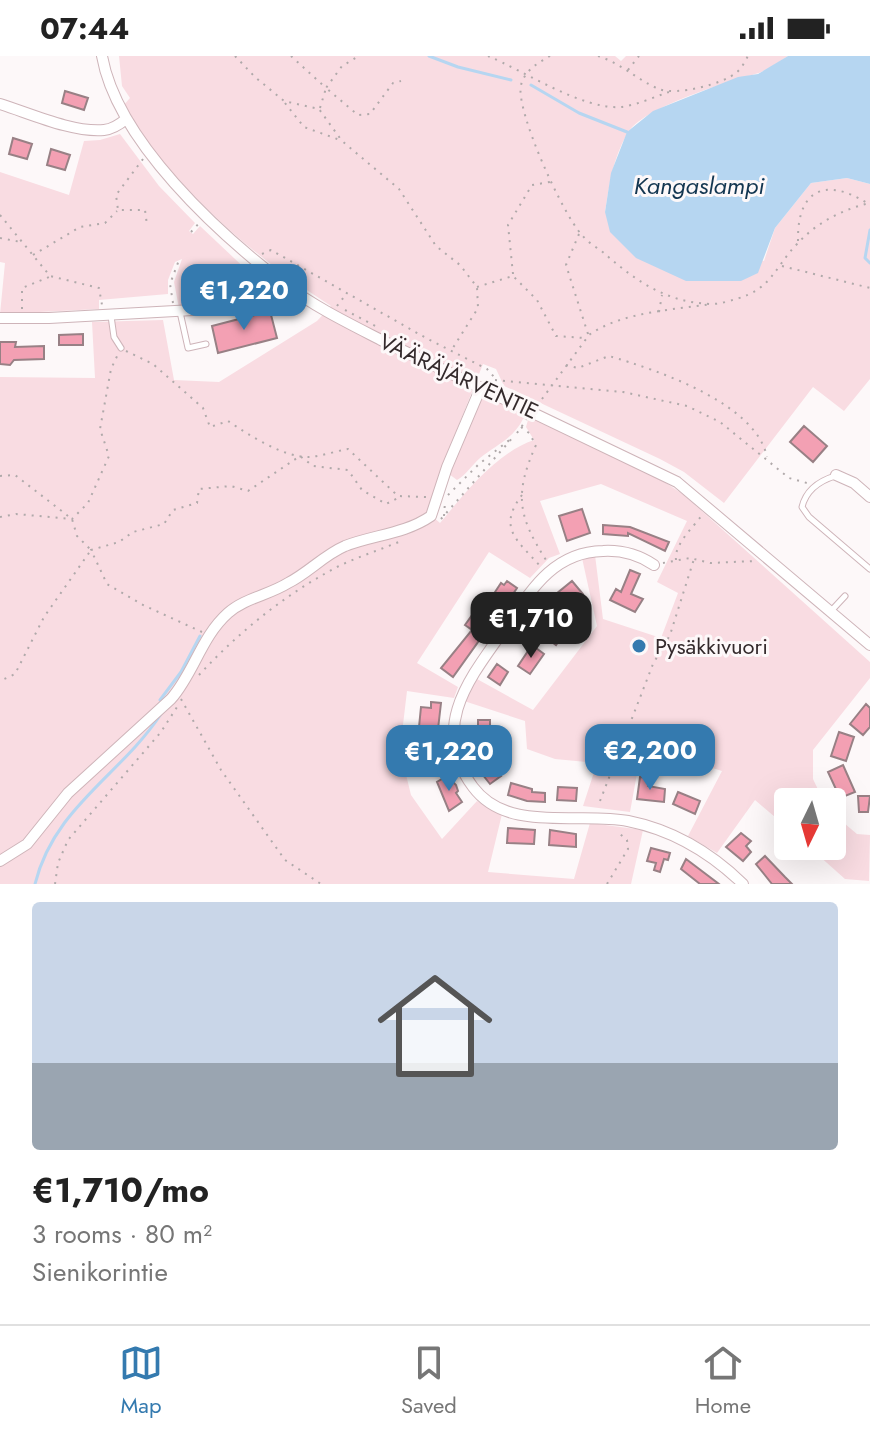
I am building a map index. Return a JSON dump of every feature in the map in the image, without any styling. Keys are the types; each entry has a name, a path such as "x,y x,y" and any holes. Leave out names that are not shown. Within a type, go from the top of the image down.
{"street":[{"name":"VÄÄRÄJÄRVENTIE","path":"102,56 110,88 126,119 170,177 199,208 274,275 336,317 677,482 870,645"},
{"path":"0,104 96,130 117,126 126,119"},
{"path":"0,318 211,309 246,300 274,275"},
{"path":"0,861 27,844 68,793 179,695 209,635 226,615 244,602 290,582 345,547 417,524 431,516 440,500 447,467 486,389"},
{"path":"836,475 854,483 870,497"},
{"path":"654,565 636,555 599,551 569,557 537,581 469,679 457,704 453,727 460,766 474,789 501,809 517,815 624,820 643,824 692,844 718,861 743,884"}],"lane":[{"path":"177,312 188,348 206,344"},
{"path":"108,315 114,337 121,348"},
{"path":"836,475 821,480 805,497 802,507 809,517 870,569"},
{"path":"831,611 845,596"}],"path":[{"path":"235,56 284,101 304,127 342,141"},
{"path":"291,56 358,115 370,114 393,83 401,81"},
{"path":"319,109 326,88 342,66 359,56"},
{"path":"488,56 557,89 610,107 628,106 669,92 716,83 737,72 748,56"},
{"path":"550,56 527,73 520,94 524,116 551,182 580,233 640,283 662,295 713,304"},
{"path":"598,56 669,92"},
{"path":"628,70 639,56"},
{"path":"284,101 319,109 342,141 399,189 436,246 460,265 477,287 478,308 451,351"},
{"path":"118,210 116,195 144,158"},
{"path":"551,182 532,185 508,225 513,276 537,300 556,336 587,337"},
{"path":"798,242 797,219 801,207 812,197 824,191 840,190 869,203"},
{"path":"542,399 587,337 608,324 748,296 764,287 798,242 822,223 855,206 869,203"},
{"path":"33,255 80,227 105,223 118,210 145,210 147,225"},
{"path":"0,215 50,276"},
{"path":"191,232 201,221"},
{"path":"580,233 566,265 587,337"},
{"path":"0,238 22,242"},
{"path":"271,262 261,255 271,250 491,372 495,380"},
{"path":"177,312 170,284 179,260"},
{"path":"781,266 870,288"},
{"path":"21,319 22,288 50,276 99,288 108,315"},
{"path":"477,287 513,276"},
{"path":"347,293 335,306 380,328"},
{"path":"659,313 662,295"},
{"path":"72,519 88,503 109,456 100,429 111,369 121,348 153,364 203,408 210,427 228,421 259,442 300,456 310,457 348,449 401,496"},
{"path":"566,365 578,368 609,356 690,386 748,422 763,441 768,458"},
{"path":"486,389 495,380"},
{"path":"495,380 623,392 687,406 720,422 789,478 816,486"},
{"path":"435,524 528,418"},
{"path":"521,427 536,445 525,468 523,494 527,529 549,570"},
{"path":"300,456 313,466 348,470 362,490 386,504 401,496 440,500 515,435"},
{"path":"0,681 15,674 44,617 91,550 119,542 133,532 164,524 173,510 197,503 199,489 231,486 248,491 300,456"},
{"path":"0,476 15,475 72,519 77,536 91,550 107,584 143,605 209,635"},
{"path":"523,494 509,516 513,532 549,570"},
{"path":"440,500 443,516"},
{"path":"676,561 674,554 705,510"},
{"path":"0,517 16,514 72,519"},
{"path":"194,681 226,646 263,613 337,567 400,541"},
{"path":"600,801 653,664 670,635 694,559"},
{"path":"654,565 694,559 710,563 732,560 745,563 762,559"},
{"path":"55,884 58,863 68,840 161,732 179,695"},
{"path":"179,695 221,770 285,860 321,884"},
{"path":"607,884 628,849 627,840 620,834 624,820"}],"shaded area":[{"path":"119,56 615,56 621,61 626,56 788,56 759,73 666,106 636,124 618,153 605,212 764,261 775,228 811,183 847,178 870,184 870,379 844,411 813,387 724,503 684,472 660,459 504,386 496,369 483,364 442,467 432,516 440,523 494,464 534,440 526,427 528,420 523,419 509,437 480,458 460,478 457,480 449,474 484,395 657,477 684,495 870,662 870,678 813,750 813,779 817,788 774,788 774,816 755,800 717,853 688,836 722,771 642,746 630,812 583,806 597,763 555,759 527,749 525,721 464,701 477,679 533,710 597,626 582,558 595,555 603,619 661,638 678,593 657,582 687,521 601,484 540,501 560,554 549,558 530,578 489,552 417,663 458,687 454,698 407,691 400,750 411,795 442,839 477,801 502,814 488,872 574,879 590,823 643,830 631,884 0,884 0,377 95,378 92,322 163,320 174,380 219,382 317,321 331,306 264,259 185,187 131,123 122,107 130,98 122,86"},
{"path":"120,134 159,186 195,223 189,231 193,234 200,226 259,285 230,301 179,308 174,282 182,259 175,262 168,280 168,294 99,300 99,309 0,314 5,263 0,262 0,172 69,195 84,141"},
{"path":"846,825 857,834 870,835 869,881 845,879 824,860 846,860"}],"water":[{"name":"Kangaslampi","path":"788,56 870,56 870,184 847,178 811,183 775,228 758,273 741,281 686,281 636,258 610,232 605,212 611,173 627,132 653,111 738,77 758,74"}],"building":[{"path":"65,91 88,98 84,110 62,103"},
{"path":"13,138 32,144 27,159 9,154"},
{"path":"51,149 70,155 65,170 47,165"},
{"path":"270,311 277,338 218,353 212,326"},
{"path":"83,334 83,345 59,345 59,335"},
{"path":"0,342 16,342 15,347 44,346 44,359 0,364"},
{"path":"804,426 827,446 813,462 790,442"},
{"path":"582,509 590,533 567,541 559,516"},
{"path":"603,525 630,527 669,542 665,551 628,533 628,536 603,534"},
{"path":"630,570 640,574 631,594 643,599 635,612 610,600 616,589 621,592"},
{"path":"507,581 517,588 503,609 493,602 501,583 504,585"},
{"path":"572,581 583,594 566,607 564,604 560,607 554,600 558,597 556,594"},
{"path":"475,611 490,622 488,628 453,677 441,668 472,630 465,625"},
{"path":"530,615 538,621 531,631 523,625"},
{"path":"555,620 567,629 556,645 544,636"},
{"path":"532,645 544,654 530,674 518,666"},
{"path":"497,664 508,672 500,685 488,677"},
{"path":"431,702 441,703 438,729 419,727 421,707 431,708"},
{"path":"866,704 870,708 870,727 863,735 850,724"},
{"path":"478,720 490,720 490,744 478,743"},
{"path":"839,732 854,737 846,761 831,756"},
{"path":"438,738 444,767 428,772 420,744"},
{"path":"486,757 501,776 490,784 475,765"},
{"path":"843,765 855,792 846,796 846,788 835,788 828,772"},
{"path":"447,776 456,785 456,793 462,802 449,811 437,782"},
{"path":"640,777 649,778 648,786 665,789 664,802 637,799"},
{"path":"511,783 532,789 532,792 545,793 545,802 508,795"},
{"path":"558,787 577,788 576,801 557,800"},
{"path":"678,792 700,801 695,814 673,804"},
{"path":"858,796 870,796 868,812 859,812"},
{"path":"508,828 535,830 534,844 507,843"},
{"path":"550,830 576,834 576,847 549,845"},
{"path":"741,833 751,841 746,846 751,852 743,861 726,847"},
{"path":"651,848 670,853 668,860 664,859 660,872 654,870 656,863 647,861"},
{"path":"765,856 792,884 772,884 756,864"},
{"path":"686,859 719,884 700,884 681,869"}],"waterway":[{"path":"429,56 458,67 511,80"},
{"path":"531,85 579,113 627,132"},
{"path":"870,230 865,258 870,263"},
{"path":"160,700 181,672 200,636"},
{"path":"35,884 44,857 72,813 145,736 161,714"}],"place":[{"name":"Pysäkkivuori","path":"639,646"}]}
